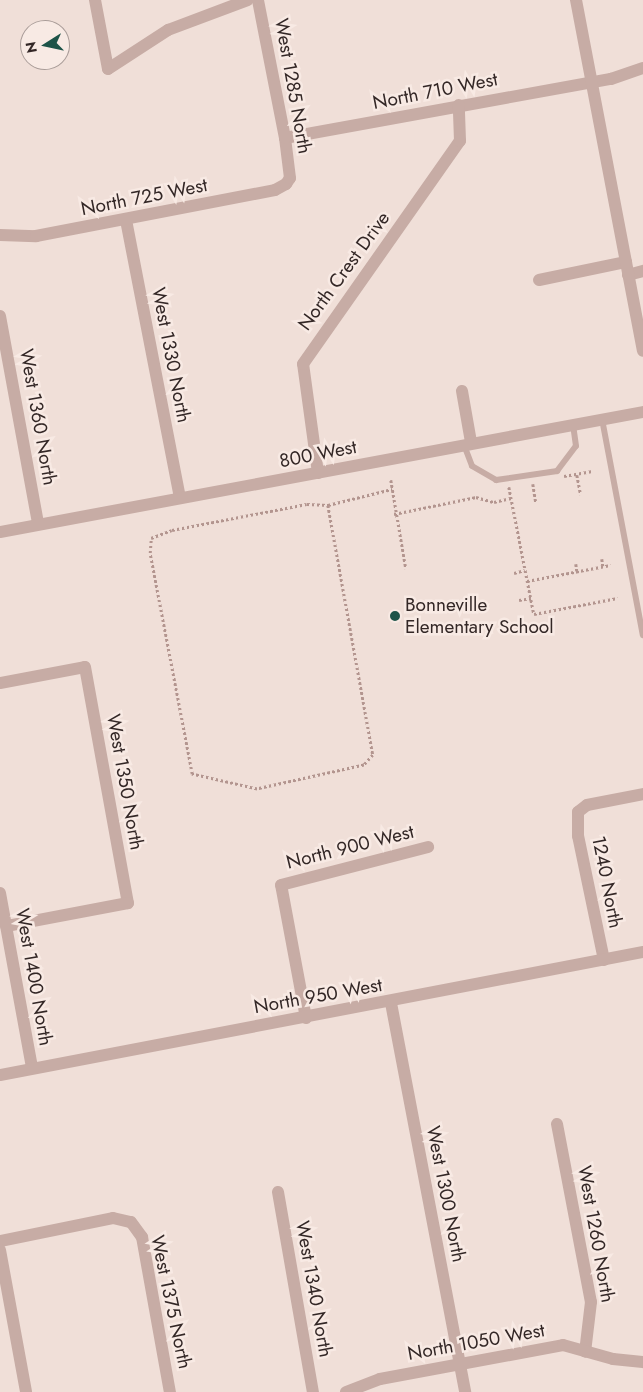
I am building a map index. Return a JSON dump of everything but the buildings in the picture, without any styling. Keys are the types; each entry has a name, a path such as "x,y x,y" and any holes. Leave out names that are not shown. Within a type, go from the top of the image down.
{"street":[{"path":"95,0 108,69 168,30 248,0"},
{"name":"West 1285 North","path":"258,0 285,138 290,178"},
{"path":"576,0 643,351"},
{"name":"North 710 West","path":"285,138 592,82 643,68"},
{"name":"North Crest Drive","path":"318,473 303,364 460,141 459,105"},
{"name":"North 725 West","path":"0,235 36,236 126,220 275,190 290,178"},
{"name":"West 1330 North","path":"126,220 180,498"},
{"path":"539,280 627,268 643,271"},
{"name":"West 1360 North","path":"0,316 6,382 38,524"},
{"path":"462,391 467,443"},
{"name":"800 West","path":"0,532 318,473 467,443 643,412"},
{"name":"West 1350 North","path":"0,684 85,667 128,903 6,926"},
{"name":"1240 North","path":"604,960 578,836 578,812 588,805 643,794"},
{"name":"North 900 West","path":"306,1018 281,884 428,847"},
{"name":"West 1400 North","path":"0,893 32,1068"},
{"name":"North 950 West","path":"0,1075 391,1003 643,952"},
{"name":"West 1300 North","path":"391,1003 465,1392"},
{"name":"West 1260 North","path":"557,1124 591,1302 585,1352"},
{"name":"West 1340 North","path":"278,1192 313,1392"},
{"name":"West 1375 North","path":"0,1241 113,1218 131,1222 142,1236 170,1392"},
{"path":"0,1250 26,1392"},
{"name":"North 1050 West","path":"346,1392 380,1379 564,1345 585,1352 643,1362"}],"lane":[{"path":"602,419 643,636"},
{"path":"467,443 472,466 496,480 557,470 576,446 573,424"}],"path":[{"path":"564,476 593,471"},
{"path":"577,474 581,495"},
{"path":"391,480 395,514 406,569"},
{"path":"532,483 536,503"},
{"path":"509,487 534,614 617,598"},
{"path":"328,505 373,755 364,765 257,789 192,774 150,554 151,538 166,531 307,504 328,505 392,489"},
{"path":"395,514 476,497 494,502 511,498"},
{"path":"602,559 603,566"},
{"path":"576,564 577,571"},
{"path":"528,581 610,565"},
{"path":"514,573 525,570"},
{"path":"519,600 531,598"}],"place":[{"name":"Bonneville Elementary School","path":"395,616"}]}
